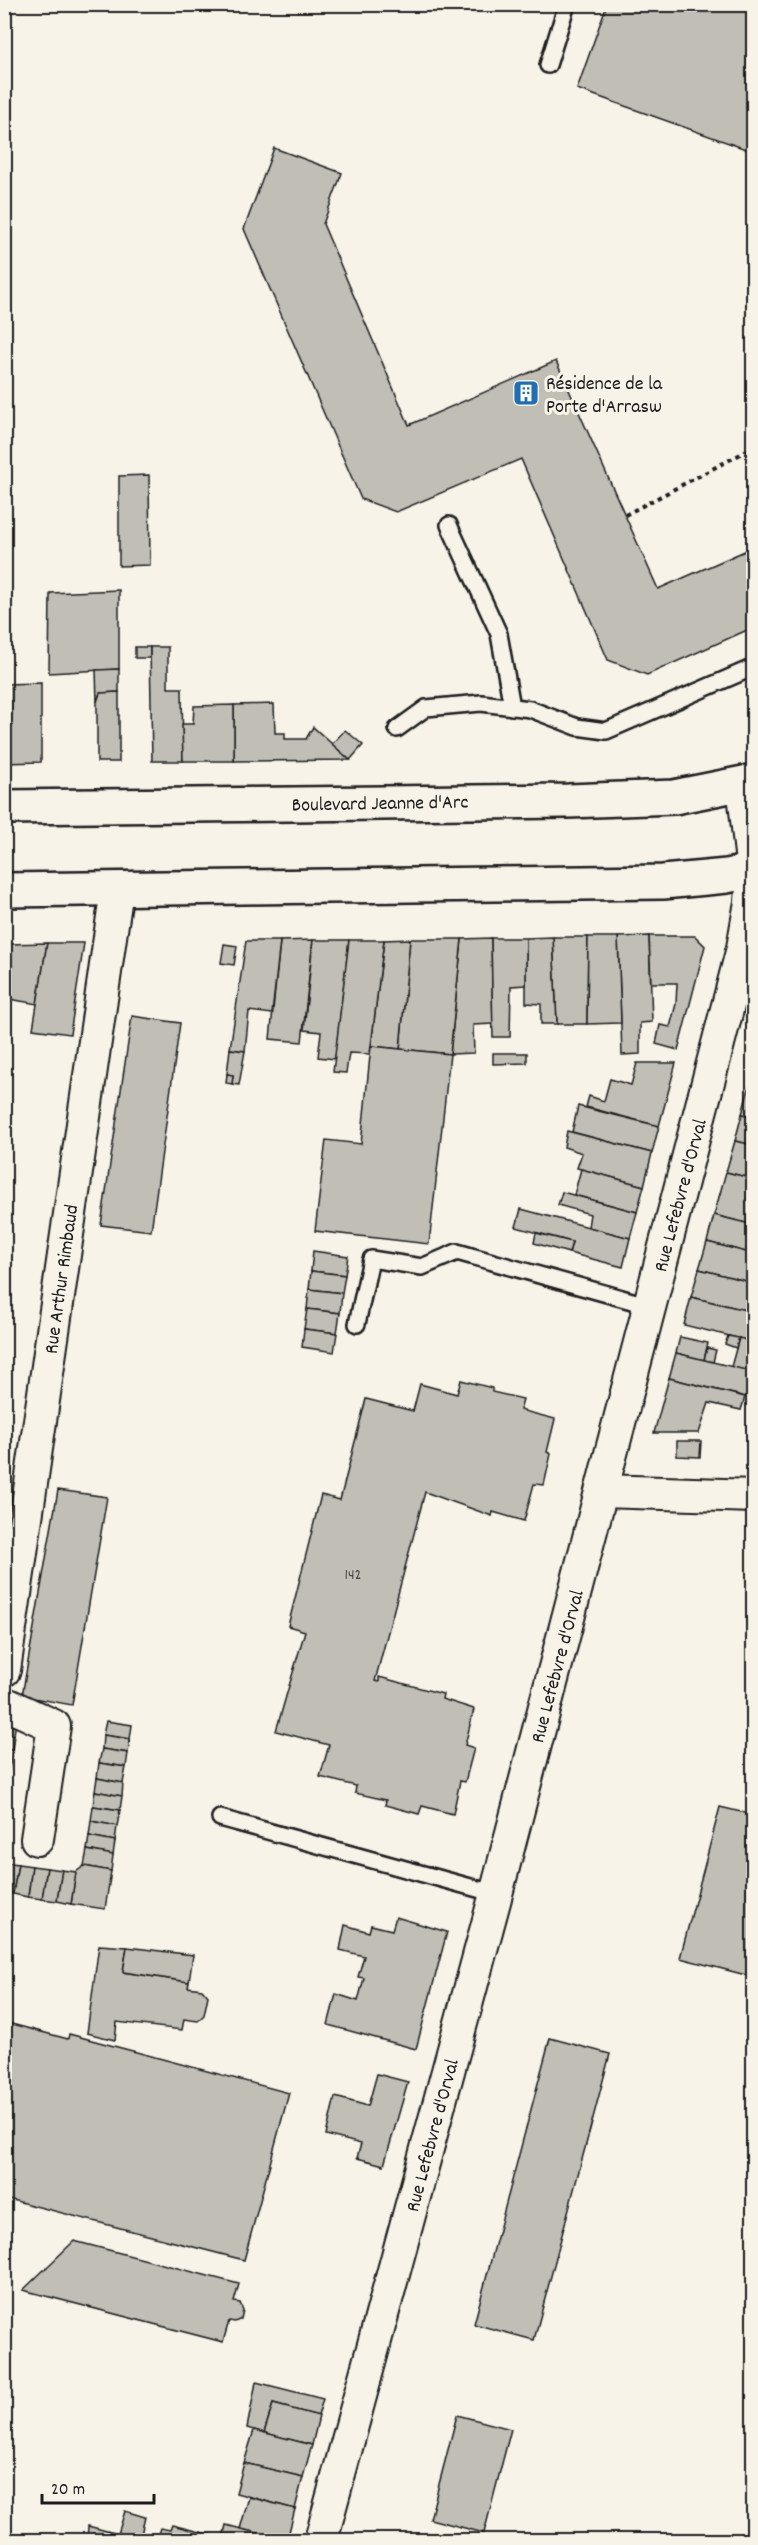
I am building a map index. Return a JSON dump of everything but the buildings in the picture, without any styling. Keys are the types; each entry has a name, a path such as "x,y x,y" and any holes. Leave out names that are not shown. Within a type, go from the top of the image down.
{"main road":[{"name":"Boulevard Jeanne d'Arc","path":"4,807 568,801 674,797 748,783"},
{"path":"4,890 663,882 727,876 753,871"}],"street":[{"name":"Rue Lefebvre d'Orval","path":"321,2541 496,1894 743,948 751,902 753,871 748,783"},
{"name":"Rue Arthur Rimbaud","path":"4,1670 10,1591 117,889"},
{"path":"602,1491 753,1496"},
{"path":"4,1703 54,1726 37,1839"}],"lane":[{"path":"548,65 567,4"},
{"path":"448,525 499,634 512,707"},
{"path":"397,729 426,708 481,703 530,709 577,727 606,731 753,667"},
{"path":"357,1324 371,1259 422,1268 457,1252 650,1306"},
{"path":"220,1818 496,1894"}],"path":[{"path":"625,515 753,447"}],"place":[{"name":"Résidence de la Porte d'Arrasw","path":"526,393"}]}
